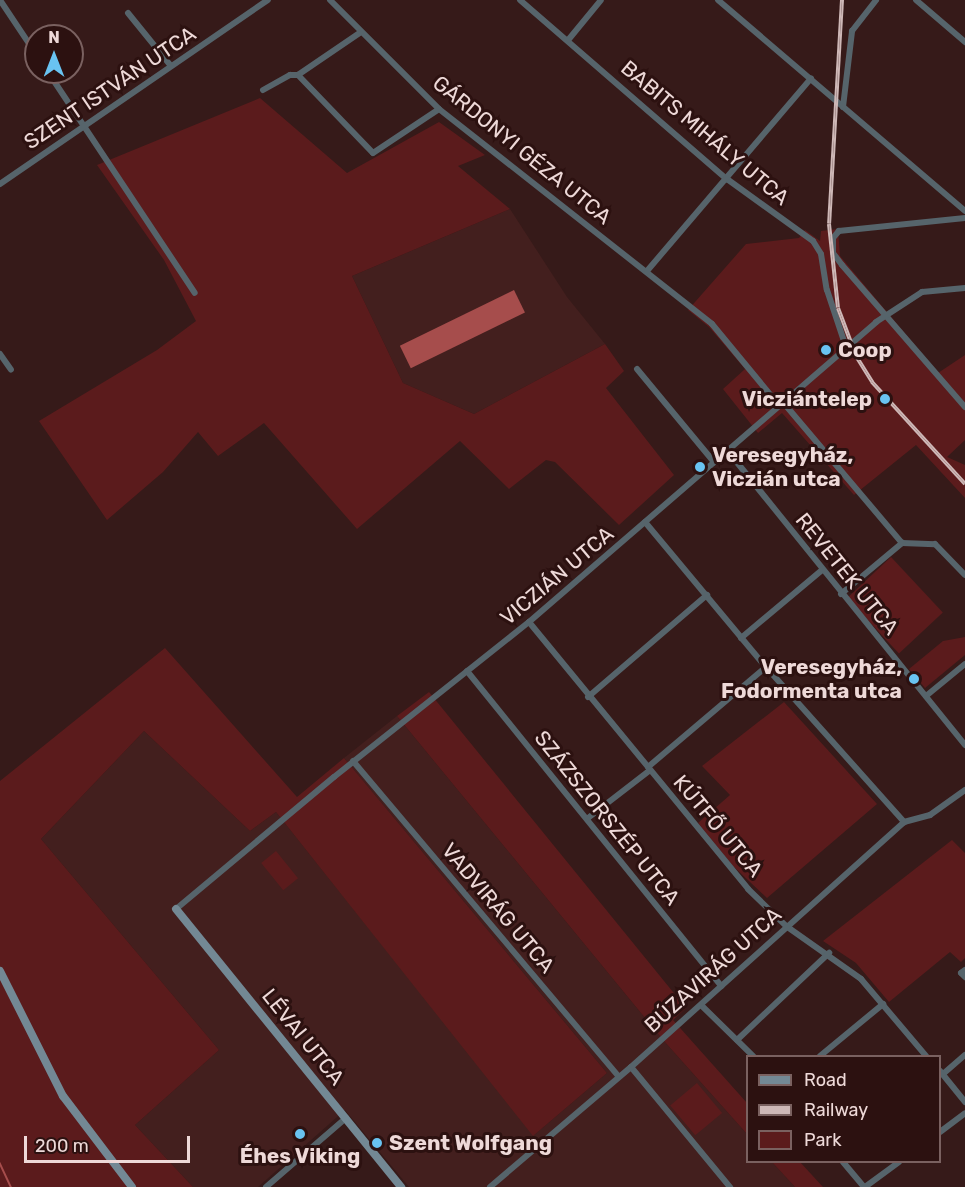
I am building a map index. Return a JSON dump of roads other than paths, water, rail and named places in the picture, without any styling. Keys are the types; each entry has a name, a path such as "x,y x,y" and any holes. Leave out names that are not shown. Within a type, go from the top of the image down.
{"street":[{"path":"0,0 24,36"},
{"name":"SZENT ISTVÁN UTCA","path":"0,184 84,124 268,0"},
{"name":"GÁRDONYI GÉZA UTCA","path":"330,0 439,109 712,324 902,543"},
{"name":"BABITS MIHÁLY UTCA","path":"520,0 568,39 727,179 816,245 846,347"},
{"path":"568,39 601,0"},
{"path":"718,0 965,211"},
{"path":"843,107 852,31 876,0"},
{"path":"916,0 965,42"},
{"path":"128,14 171,66"},
{"path":"263,90 290,75 298,75 361,32"},
{"path":"298,75 374,153 439,109"},
{"path":"647,271 811,78"},
{"path":"56,84 195,293"},
{"path":"965,218 847,229 834,235 833,253 965,407"},
{"name":"VICZIÁN UTCA","path":"176,909 353,761 529,622 780,403 885,316 922,292 965,288"},
{"path":"0,354 11,370"},
{"path":"637,369 714,462"},
{"name":"REVETEK UTCA","path":"727,450 965,745"},
{"path":"645,522 766,667 904,822"},
{"path":"841,594 902,543 935,544 965,575"},
{"path":"741,638 822,570"},
{"path":"588,697 707,595"},
{"name":"KÚTFŐ UTCA","path":"529,622 712,848 786,926 829,953 861,979 924,1055"},
{"path":"926,696 965,663"},
{"path":"588,818 649,769 766,667"},
{"name":"SZÁZSZORSZÉP UTCA","path":"467,671 588,818 721,986"},
{"name":"VADVIRÁG UTCA","path":"353,761 618,1076"},
{"name":"BÚZAVIRÁG UTCA","path":"490,1187 618,1076 631,1068 904,822 930,815 965,790"},
{"name":"LÉVAI UTCA","path":"176,909 401,1187"},
{"path":"737,1040 829,953"},
{"path":"965,970 961,973 965,977"},
{"path":"0,971 63,1096 132,1187"},
{"path":"821,1055 883,1004"},
{"path":"700,1005 752,1055"},
{"path":"965,1055 941,1073 965,1102"},
{"path":"631,1068 730,1187"},
{"path":"941,1131 965,1113"},
{"path":"266,1187 346,1118"},
{"path":"845,1163 864,1187 896,1163"}],"waterway":[{"path":"0,1163 11,1187"}],"railway":[{"path":"842,0 829,224 838,308 856,356 872,382 965,484"}],"place":[{"name":"Coop","path":"826,350"},
{"name":"Vicziántelep","path":"885,399"},
{"name":"Veresegyház, Viczián utca","path":"700,467"},
{"name":"Veresegyház, Fodormenta utca","path":"914,679"},
{"name":"Éhes Viking","path":"300,1134"},
{"name":"Szent Wolfgang","path":"377,1143"}]}
